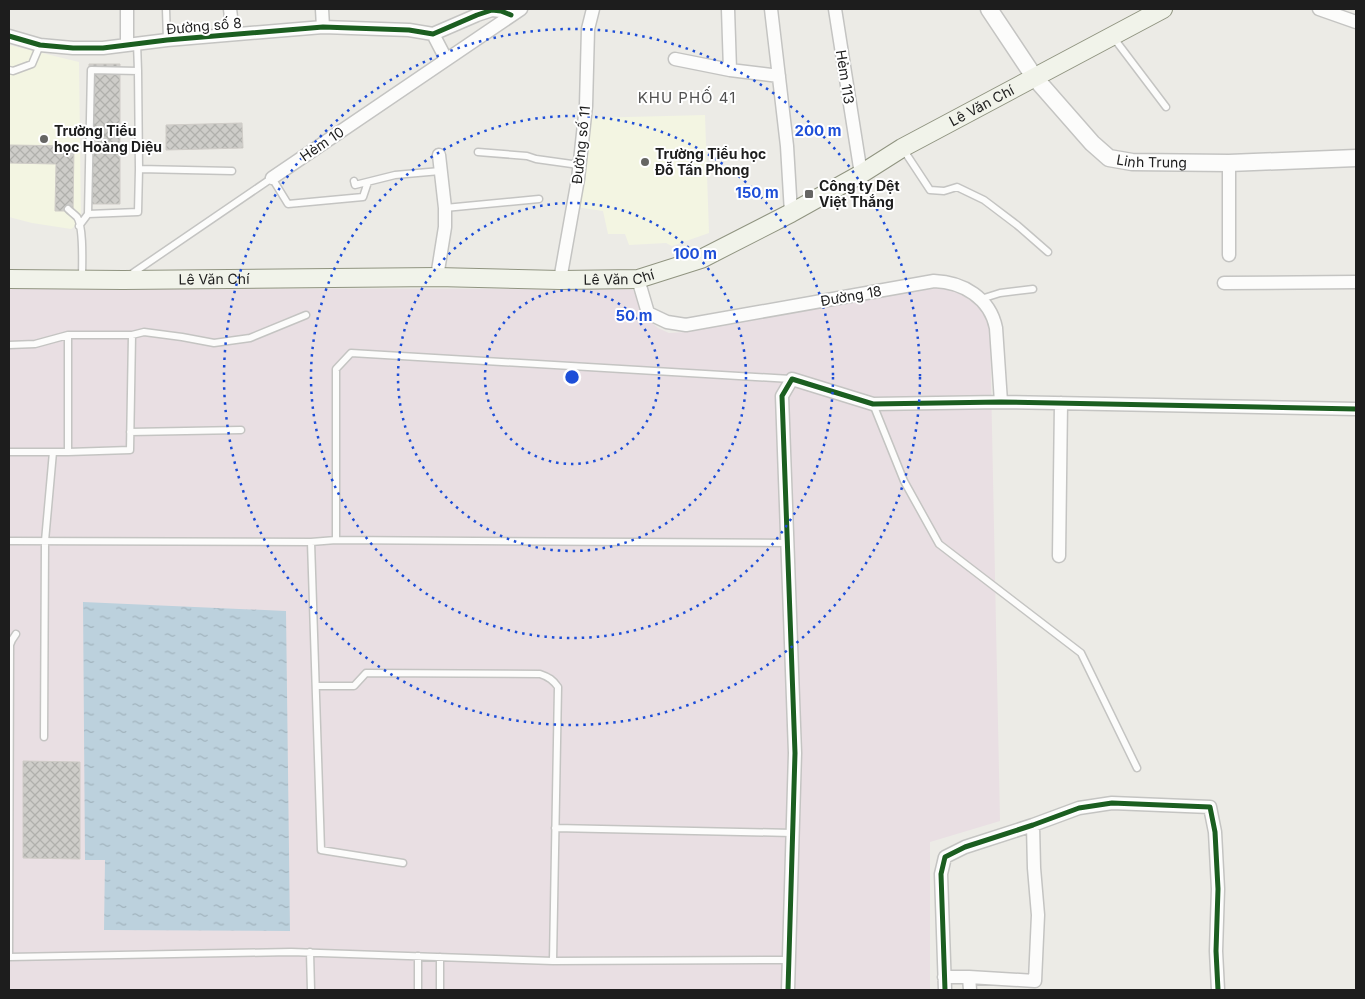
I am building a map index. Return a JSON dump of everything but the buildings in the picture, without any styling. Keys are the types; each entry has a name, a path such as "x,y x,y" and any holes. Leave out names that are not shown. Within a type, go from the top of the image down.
{"main road":[{"name":"Lê Văn Chí","path":"9,279 123,280 437,277 560,280 638,279 701,259 791,213 861,174 902,148 1163,9"}],"street":[{"path":"127,9 132,44"},
{"path":"230,9 233,34"},
{"path":"322,9 323,27"},
{"name":"Đường số 11","path":"560,280 579,165 586,106 588,29 593,9"},
{"path":"728,9 730,70"},
{"path":"771,9 787,146 791,213"},
{"name":"Hẻm 113","path":"835,9 861,174"},
{"name":"Linh Trung","path":"989,9 1035,78 1092,143 1109,158 1132,162 1229,163 1356,158"},
{"path":"1319,9 1356,22"},
{"path":"446,59 433,34 476,12 492,10 516,12"},
{"name":"Hẻm 10","path":"272,178 516,12"},
{"name":"Đường số 8","path":"9,36 40,44 73,48 103,48 167,40 323,27 409,30 433,34"},
{"path":"675,59 730,70 779,76"},
{"path":"437,277 445,228 445,208 439,155"},
{"path":"1228,255 1229,163"},
{"name":"Đường 18","path":"638,279 648,312 667,322 686,325 934,281 956,284 980,299 994,317 1001,402"},
{"path":"1224,283 1356,282"},
{"path":"788,990 795,753 782,396 792,379 873,404 1001,402 1356,409"},
{"path":"1059,556 1061,403"},
{"path":"945,990 942,874 945,857 965,847 1033,826 1079,808 1112,803 1210,807 1215,832 1218,880 1216,951 1218,990"},
{"path":"944,977 970,977 1036,986 1038,915 1033,826"},
{"path":"970,977 970,990"}],"lane":[{"path":"166,9 167,40"},
{"path":"1113,36 1166,107"},
{"path":"9,70 13,71 32,64 40,44"},
{"path":"88,214 138,212 138,70 132,44"},
{"path":"80,226 88,214 91,70 138,70"},
{"path":"902,148 930,190 944,191 957,187 984,200 1048,252"},
{"path":"478,152 527,156 579,165"},
{"path":"139,169 232,171"},
{"path":"354,181 355,185 395,175 440,171"},
{"path":"272,178 288,204 363,196 368,182"},
{"name":"Hẻm 10","path":"123,280 272,178"},
{"path":"445,208 538,199"},
{"path":"68,209 77,218 80,226 82,280"},
{"path":"980,299 1000,293 1033,289"},
{"path":"9,345 34,344 68,336 132,335 144,332 214,343 250,338 306,315"},
{"path":"9,452 130,450 132,335"},
{"path":"68,336 68,452"},
{"path":"336,540 336,369 351,354 792,379"},
{"path":"873,404 904,481 939,544 1081,653 1137,768"},
{"path":"130,432 241,430"},
{"path":"44,737 45,541 52,452"},
{"path":"9,541 311,542 336,540 788,544"},
{"path":"311,542 321,850 403,863"},
{"path":"16,634 10,645 9,957 310,952 553,961 788,960"},
{"path":"316,686 354,686 366,673 540,674 548,676 553,681 558,687 553,961"},
{"path":"555,828 792,833"},
{"path":"310,952 311,990"},
{"path":"418,956 418,990"},
{"path":"440,957 440,990"}],"shaded area":[{"name":"Trường Tiểu học Hoàng Diệu","path":"9,45 79,62 81,222 71,229 32,223 9,217"},
{"name":"Trường Tiểu học Đỗ Tấn Phong","path":"705,115 709,233 672,246 666,243 629,245 625,234 608,234 603,211 576,207 589,118"},
{"path":"936,283 953,289 976,304 988,319 990,331 1000,821 930,842 930,990 9,990 9,288 632,289 636,294 638,304 643,313 658,328 669,333 686,332"}],"water":[{"path":"83,602 286,611 290,931 104,930 105,860 85,860"}],"cycle path":[{"path":"9,36 40,45 103,48 167,40 323,27 409,30 433,34 492,10 511,15"},
{"path":"788,990 795,753 782,396 792,379 873,404 1001,402 1356,409"},
{"path":"945,990 941,874 945,857 965,847 1079,808 1112,803 1210,807 1215,832 1218,889 1216,951 1218,990"}],"place":[{"name":"Trường Tiểu học Hoàng Diệu","path":"44,139"},
{"name":"Trường Tiểu học Đỗ Tấn Phong","path":"645,162"},
{"name":"Công ty Dệt Việt Thắng","path":"809,194"}],"district":[{"name":"KHU PHỐ 41","path":"687,98"}]}
